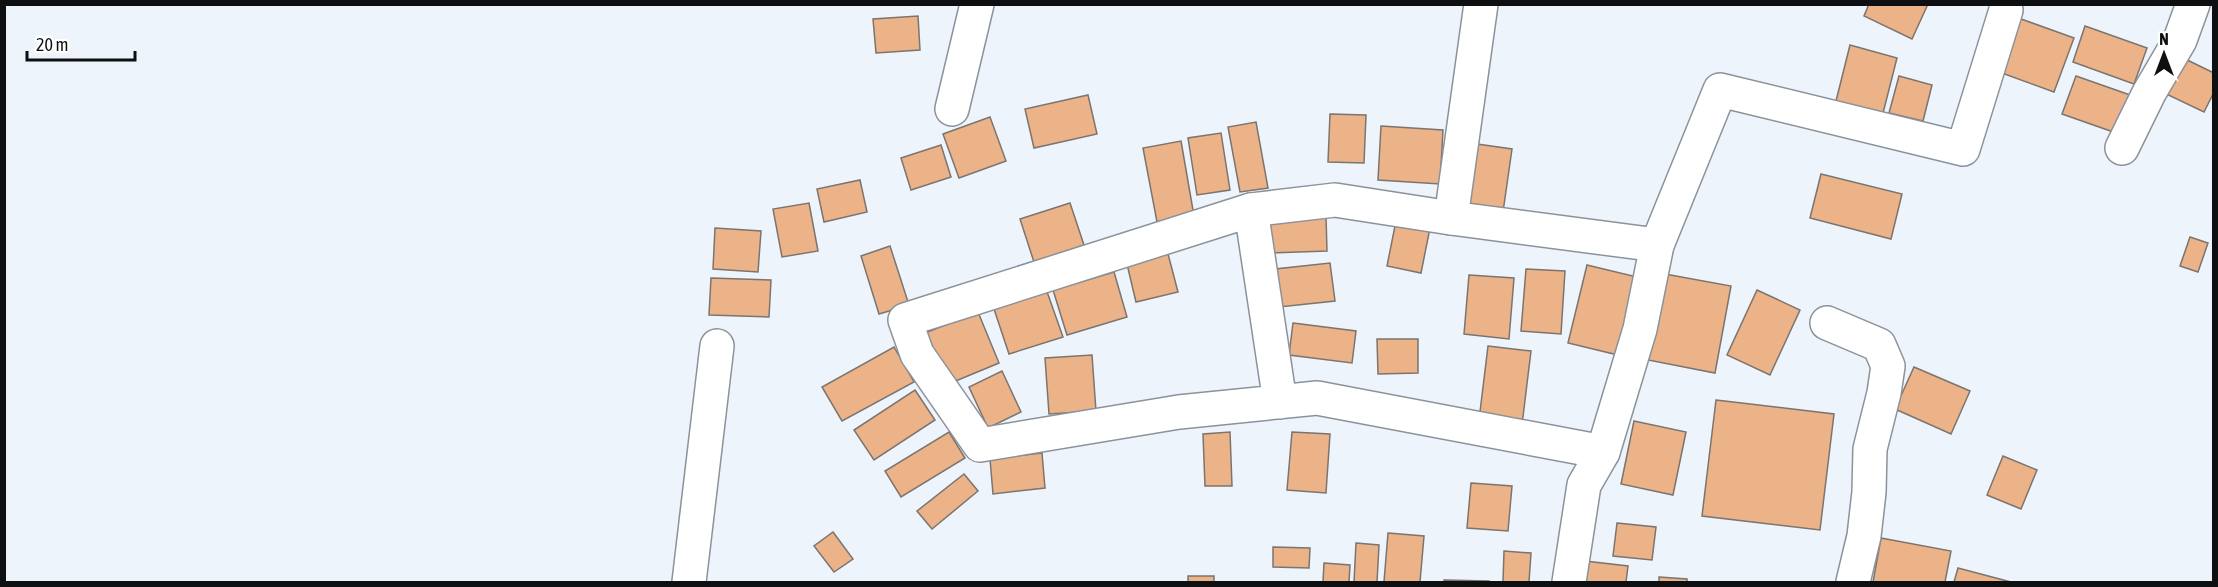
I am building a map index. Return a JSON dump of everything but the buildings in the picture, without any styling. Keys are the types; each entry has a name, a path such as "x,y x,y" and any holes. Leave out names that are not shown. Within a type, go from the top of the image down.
{"street":[{"path":"952,109 977,4"},
{"path":"1451,218 1482,4"},
{"path":"2122,148 2149,93 2180,40 2193,4"},
{"path":"1569,582 1584,485 1603,452 1640,330 1657,245 1720,90 1963,149 2006,10"},
{"path":"1603,452 1317,398 1179,412 980,445 917,354 905,320 1251,210 1335,200 1657,245"},
{"path":"1251,210 1280,402"},
{"path":"1827,323 1879,345 1888,366 1884,393 1870,449 1869,492 1864,536 1853,582"},
{"path":"689,582 717,346"}]}
